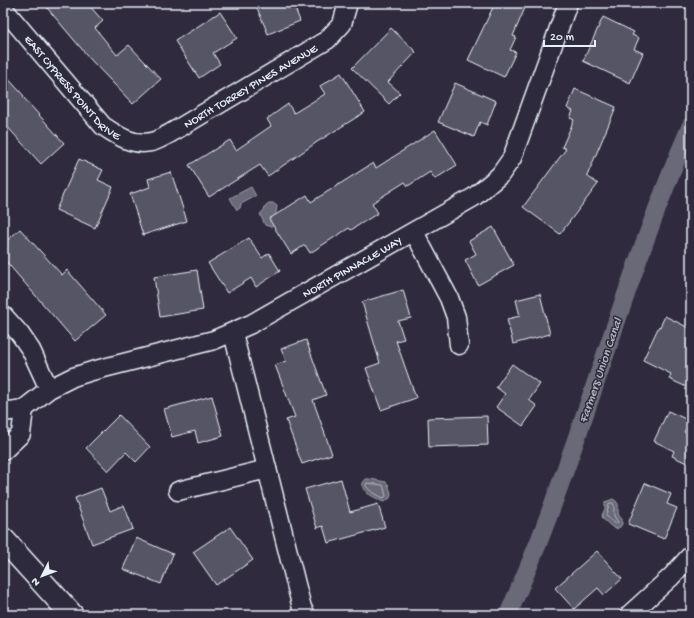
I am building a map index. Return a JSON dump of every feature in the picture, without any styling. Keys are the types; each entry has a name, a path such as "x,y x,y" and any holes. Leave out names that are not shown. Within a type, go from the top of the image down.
{"main road":[{"path":"3,539 72,615"}],"street":[{"name":"NORTH TORREY PINES AVENUE","path":"131,142 151,142 169,134 327,40 342,24 348,3"},
{"name":"NORTH PINNACLE WAY","path":"3,412 24,409 49,390 73,377 214,340 233,333 474,197 500,175 512,158 568,3"},
{"name":"EAST CYPRESS POINT DRIVE","path":"3,8 103,126 131,142"},
{"path":"414,232 449,298 456,317 459,345"},
{"path":"3,315 20,334 31,350 49,390"},
{"path":"233,333 302,608 306,615"},
{"path":"3,451 21,434 24,409"},
{"path":"178,491 267,469"},
{"path":"629,615 671,577 691,555"}],"water":[{"path":"251,187 256,196 241,204 240,208 237,210 230,198"},
{"path":"269,203 273,203 277,206 274,225 271,227 265,225 260,214"},
{"path":"366,479 386,482 391,493 390,498 384,502 367,493 363,489 363,484"},
{"path":"613,499 618,504 618,514 622,519 622,524 616,529 603,519 602,515 605,509 605,502"}],"building":[{"path":"43,3 87,3 103,21 95,28 117,55 129,45 161,79 133,104 91,60"},
{"path":"255,3 293,3 300,21 268,34"},
{"path":"495,3 527,3 513,36 516,37 510,50 516,52 504,77 468,60"},
{"path":"220,12 237,38 213,53 220,64 199,78 175,41"},
{"path":"603,17 634,32 632,35 639,38 634,49 643,53 630,83 583,61"},
{"path":"391,28 416,52 388,82 400,93 389,104 352,68"},
{"path":"3,73 64,143 41,164 3,122"},
{"path":"341,73 365,112 317,142 268,176 260,165 209,197 189,165 230,140 236,150 271,126 267,119 288,104 294,113 325,94 320,86"},
{"path":"455,83 496,101 487,125 480,122 474,137 438,122"},
{"path":"575,89 616,107 587,176 598,184 560,234 523,207 566,149 562,147 574,120 570,118 573,111 567,108"},
{"path":"435,130 457,165 435,179 430,172 408,186 405,182 372,203 378,213 351,230 349,228 310,253 305,245 291,254 269,219 307,195 311,202 373,163 376,168"},
{"path":"79,159 103,170 98,180 113,187 95,228 56,210"},
{"path":"171,172 187,221 143,235 130,194 150,187 148,179"},
{"path":"493,227 514,265 478,285 465,260 476,254 469,241"},
{"path":"20,229 62,275 67,270 106,315 75,341 3,258 3,244"},
{"path":"249,238 262,258 269,253 280,271 256,287 251,278 227,293 208,263"},
{"path":"197,270 203,310 160,317 154,277"},
{"path":"403,290 411,318 398,321 404,339 396,341 416,398 381,410 366,368 380,363 362,302"},
{"path":"540,294 550,334 513,344 507,319 520,316 516,300"},
{"path":"665,316 691,329 691,389 669,379 671,374 643,360"},
{"path":"306,340 326,395 313,400 332,454 302,464 286,420 295,417 275,365 286,361 281,349"},
{"path":"512,364 540,384 529,400 537,406 523,426 496,407 505,394 496,387"},
{"path":"212,396 223,436 198,443 195,431 172,437 164,409"},
{"path":"668,411 690,421 684,432 691,435 691,465 672,456 674,451 654,441"},
{"path":"119,415 150,447 136,462 126,452 108,471 86,448"},
{"path":"487,416 488,445 429,447 428,418"},
{"path":"341,479 350,512 378,504 385,527 328,543 323,526 317,528 305,489"},
{"path":"645,483 671,494 667,504 677,508 664,539 628,524"},
{"path":"101,488 110,511 124,505 133,529 92,544 75,498"},
{"path":"230,527 253,560 216,585 193,552"},
{"path":"136,538 173,554 161,584 123,569"},
{"path":"597,551 622,579 604,595 598,588 574,609 555,588"}],"waterway":[{"name":"Farmers Union Canal","path":"508,615 531,561 563,478 651,224 691,125"}]}
